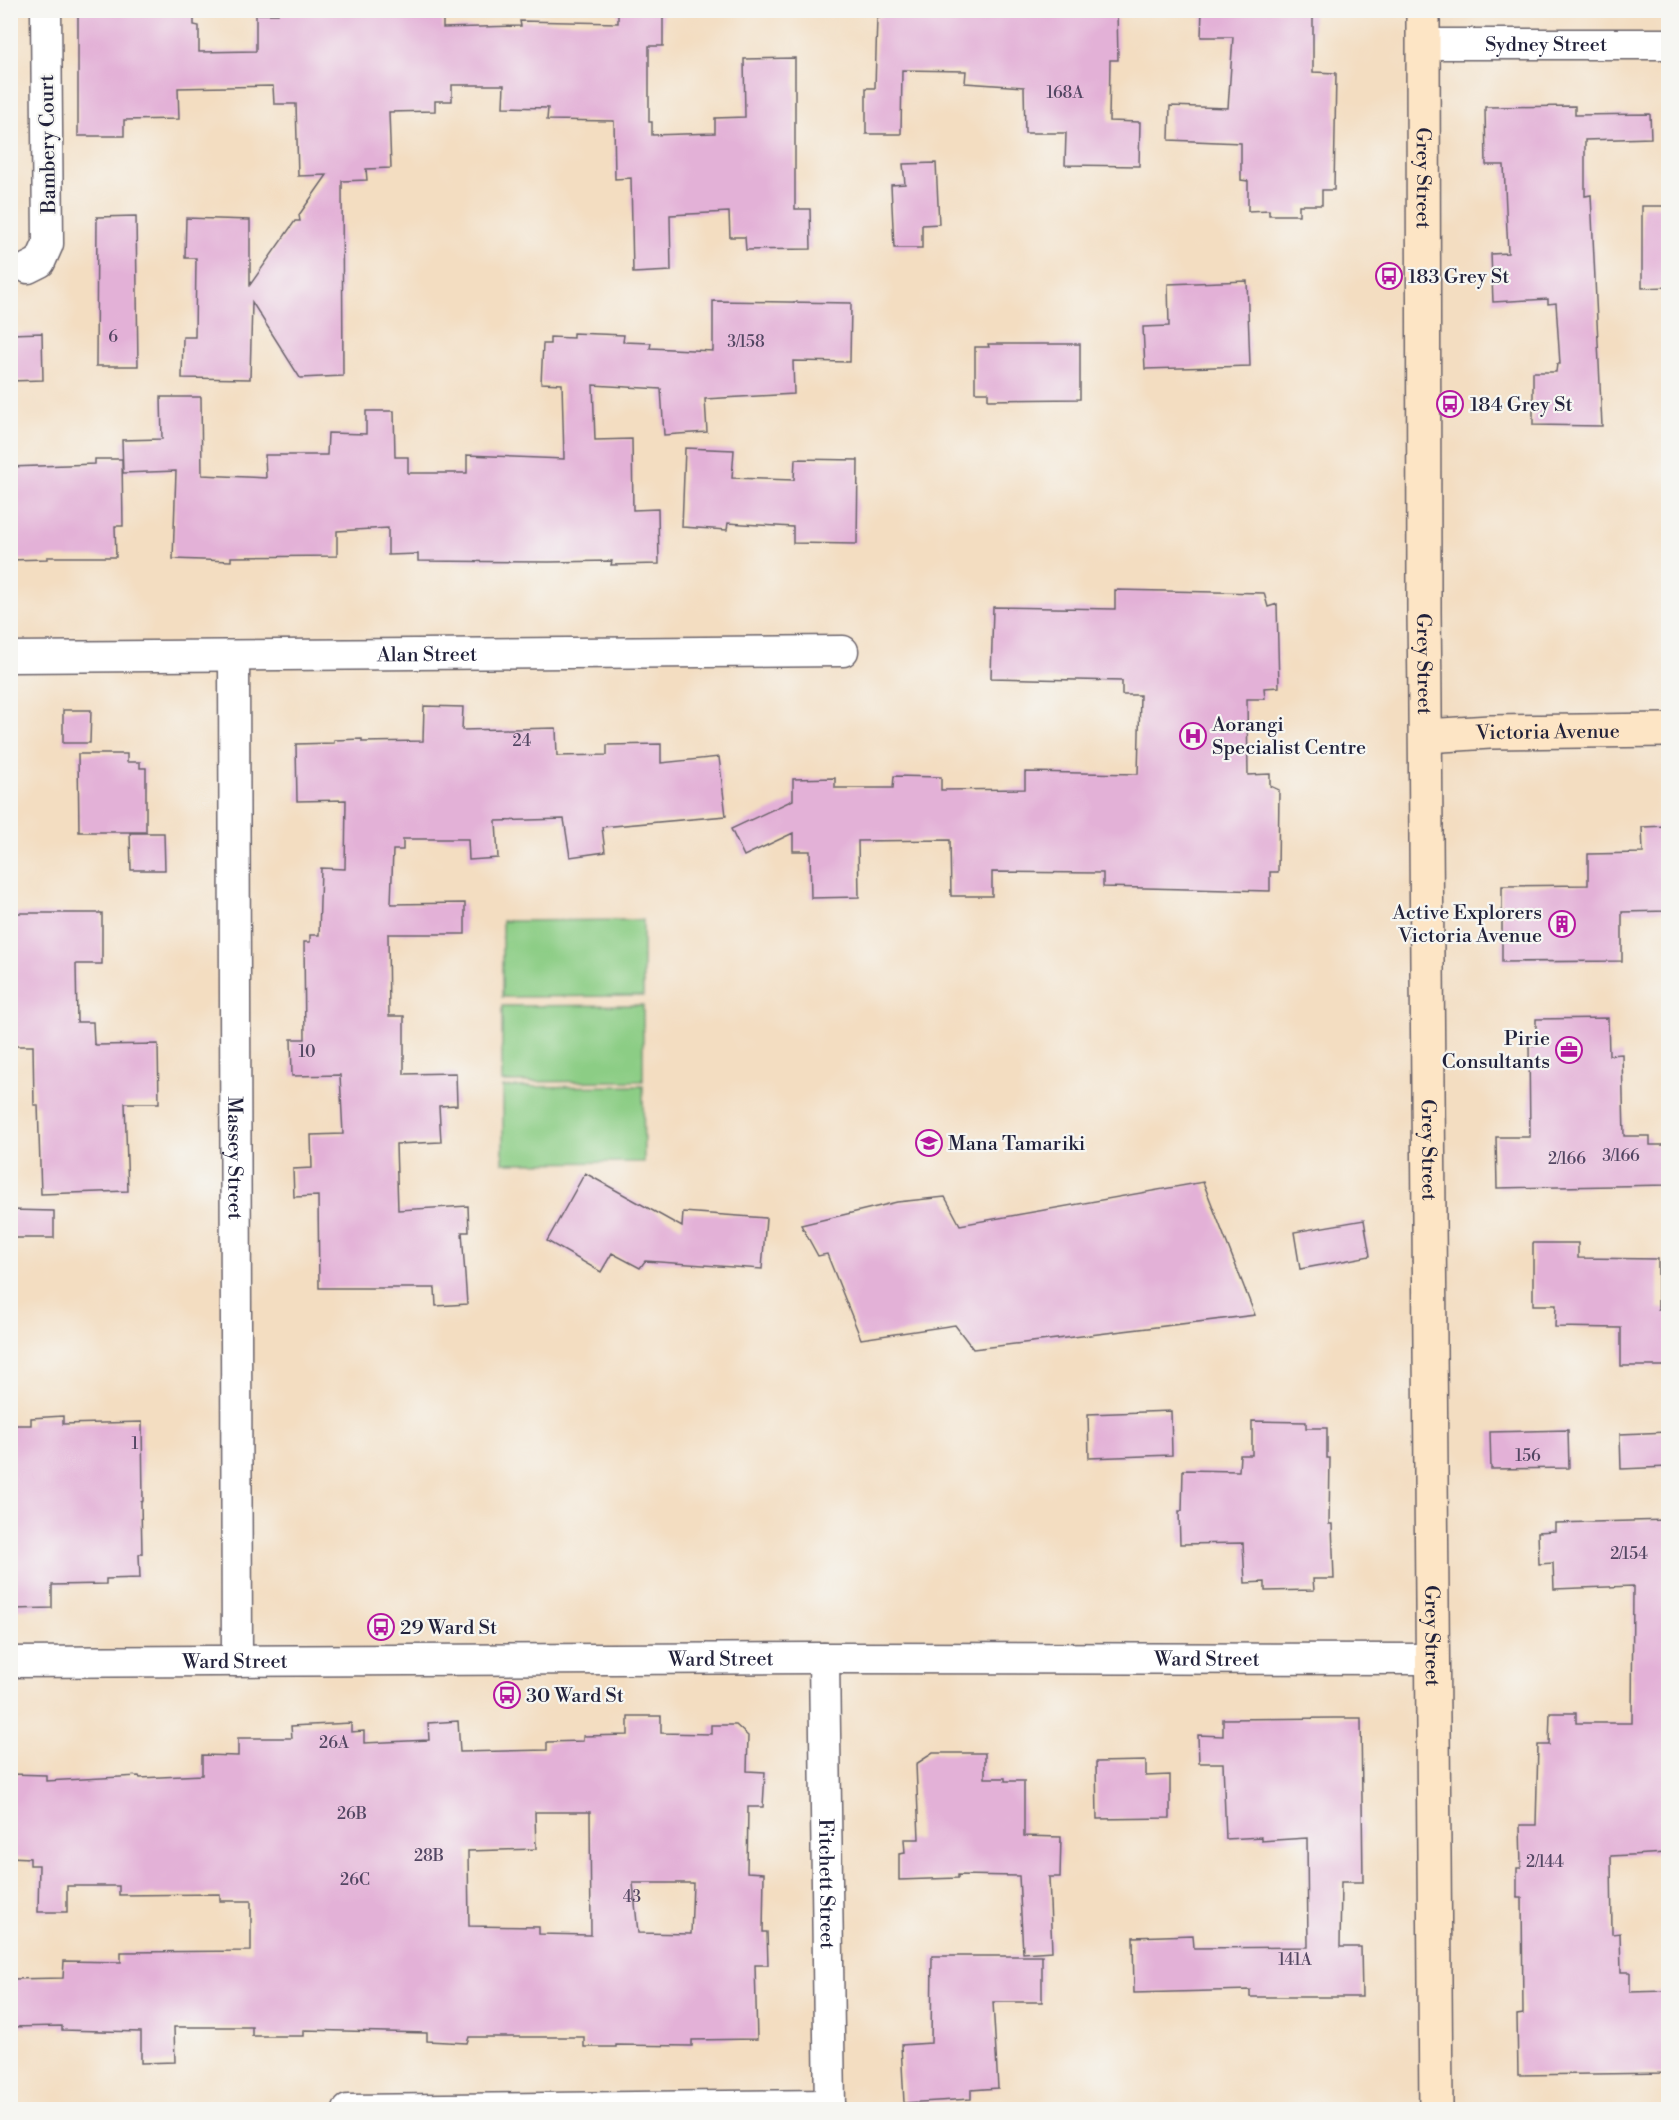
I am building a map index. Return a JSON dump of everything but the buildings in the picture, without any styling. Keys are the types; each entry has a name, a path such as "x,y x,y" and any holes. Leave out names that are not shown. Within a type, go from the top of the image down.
{"street":[{"name":"Bambery Court","path":"28,268 40,262 48,244 46,10"},
{"name":"Grey Street","path":"1423,10 1424,576 1436,2109"},
{"name":"Sydney Street","path":"1423,44 1668,44"},
{"name":"Alan Street","path":"10,657 843,651"},
{"name":"Massey Street","path":"234,656 237,1661"},
{"name":"Victoria Avenue","path":"1426,736 1490,732 1668,730"},
{"name":"Ward Street","path":"10,1662 824,1658 1432,1659"},
{"name":"Fitchett Street","path":"824,1658 830,2107"},
{"path":"348,2109 830,2107"}],"green space":[{"path":"643,920 643,996 502,997 502,921"},
{"path":"643,1005 643,1081 502,1082 502,1006"},
{"path":"643,1086 644,1162 503,1163 503,1087"}],"place":[{"name":"183 Grey St","path":"1389,276"},
{"name":"184 Grey St","path":"1450,404"},
{"name":"Aorangi Specialist Centre","path":"1193,736"},
{"name":"Active Explorers Victoria Avenue","path":"1562,924"},
{"name":"Pirie Consultants","path":"1569,1050"},
{"name":"Mana Tamariki","path":"929,1143"},
{"name":"29 Ward St","path":"381,1627"},
{"name":"30 Ward St","path":"507,1695"}]}
